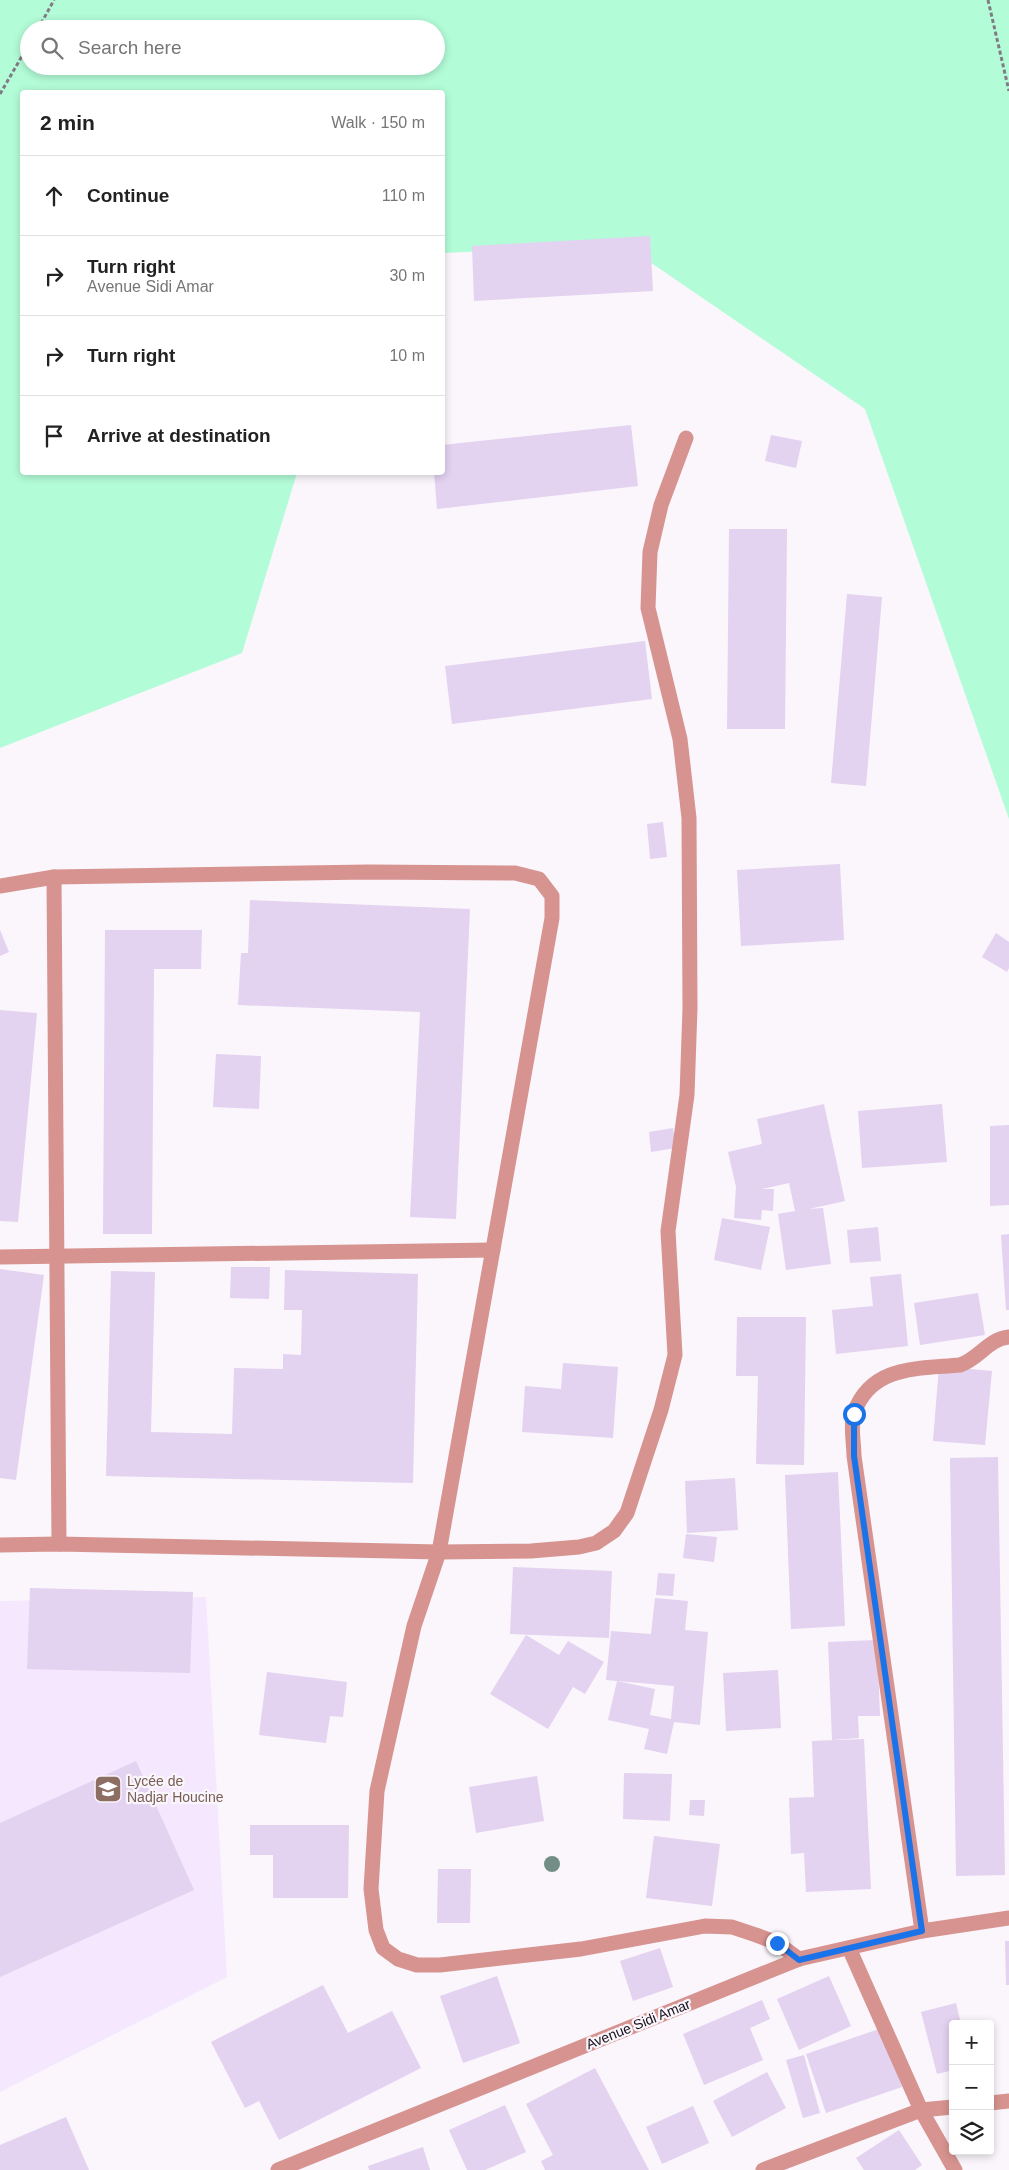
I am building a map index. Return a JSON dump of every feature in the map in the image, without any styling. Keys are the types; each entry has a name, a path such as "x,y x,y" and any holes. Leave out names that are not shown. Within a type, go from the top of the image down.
{"street":[{"path":"0,1545 60,1544 438,1552 531,1551 579,1547 596,1543 614,1531 627,1513 638,1486 675,1355 668,1232 687,1095 690,1008 689,818 680,739 648,608 650,552 662,505 686,438"},
{"path":"0,886 54,877 368,872 515,873 539,880 552,896 552,918 438,1552 414,1626 377,1791 371,1889 376,1930 383,1948 398,1960 418,1965 440,1965 581,1949 705,1926 732,1927 756,1934 777,1943 799,1960"},
{"path":"54,877 60,1544"},
{"path":"0,1256 57,1257 493,1250"},
{"path":"922,1931 854,1456 854,1414 862,1397 872,1385 885,1375 903,1371 960,1365 967,1362 990,1343 1009,1337"},
{"name":"Avenue Sidi Amar","path":"278,2170 799,1960 922,1931 1009,1918"},
{"path":"849,1948 921,2110 955,2170"},
{"path":"994,2103 1009,2101"},
{"path":"763,2170 921,2110 949,2107"}],"path":[{"path":"43,20 54,0"},
{"path":"988,0 1009,91"},
{"path":"0,94 20,60"}],"shaded area":[{"name":"Lycée de Nadjar Houcine","path":"206,1597 227,1977 0,2092 0,1601"}],"green space":[{"path":"0,0 1009,0 1009,819 865,409 625,245 445,253 445,90 20,90 20,475 296,475 242,653 0,748"}],"building":[{"path":"650,236 653,291 474,301 472,246"},
{"path":"631,425 638,486 437,509 434,475 445,475 445,445"},
{"path":"771,435 802,441 796,468 765,461"},
{"path":"729,529 787,529 785,729 727,729"},
{"path":"847,594 882,597 866,786 831,783"},
{"path":"645,641 652,699 452,724 445,666"},
{"path":"663,822 667,857 650,859 647,824"},
{"path":"840,864 844,940 741,946 737,870"},
{"path":"250,900 470,909 456,1219 410,1217 420,1012 238,1005 241,953 248,953"},
{"path":"0,930 9,952 0,956"},
{"path":"105,930 202,930 201,969 154,969 152,1234 103,1234"},
{"path":"996,933 1009,942 1009,968 1007,972 982,957"},
{"path":"0,1010 37,1013 18,1222 0,1221"},
{"path":"216,1054 261,1056 259,1109 213,1107"},
{"path":"824,1104 845,1201 809,1209 823,1208 831,1264 786,1270 778,1214 795,1211 789,1183 762,1189 774,1189 773,1211 762,1210 761,1220 734,1218 736,1187 728,1152 762,1144 757,1119"},
{"path":"942,1104 947,1162 862,1168 858,1111"},
{"path":"1009,1125 1009,1205 990,1206 990,1126"},
{"path":"673,1128 676,1148 651,1152 649,1132"},
{"path":"722,1218 770,1227 761,1270 714,1260"},
{"path":"878,1227 881,1261 850,1263 847,1230"},
{"path":"1009,1234 1009,1310 1006,1310 1001,1235"},
{"path":"231,1267 270,1267 269,1299 230,1298"},
{"path":"0,1269 44,1275 16,1480 0,1478"},
{"path":"285,1270 418,1274 413,1483 106,1476 111,1271 155,1272 151,1432 232,1434 234,1368 283,1369 283,1354 301,1355 302,1310 284,1310"},
{"path":"901,1274 908,1346 836,1354 832,1310 873,1306 870,1277"},
{"path":"978,1293 985,1335 920,1345 914,1303"},
{"path":"737,1317 806,1317 804,1465 756,1464 758,1376 736,1376"},
{"path":"563,1363 618,1367 613,1438 522,1432 525,1386 561,1389"},
{"path":"939,1366 992,1371 985,1445 933,1441"},
{"path":"998,1457 1005,1875 956,1876 950,1458"},
{"path":"838,1472 845,1626 791,1629 785,1475"},
{"path":"735,1478 738,1530 687,1533 685,1481"},
{"path":"686,1534 717,1537 714,1562 683,1558"},
{"path":"513,1567 612,1571 609,1638 510,1634"},
{"path":"658,1573 675,1574 673,1596 656,1595"},
{"path":"30,1588 193,1592 190,1673 27,1669"},
{"path":"655,1598 688,1601 685,1630 708,1632 700,1725 674,1722 667,1754 644,1749 649,1729 608,1720 617,1681 655,1689 650,1715 671,1719 674,1686 606,1680 611,1631 651,1634"},
{"path":"526,1635 559,1655 568,1641 604,1662 585,1694 573,1687 548,1729 490,1694"},
{"path":"877,1640 880,1716 858,1716 859,1738 832,1740 828,1642"},
{"path":"778,1670 781,1728 726,1731 723,1673"},
{"path":"267,1672 347,1682 343,1717 330,1716 326,1743 259,1735"},
{"path":"864,1739 871,1889 806,1892 804,1853 791,1854 789,1798 814,1797 812,1741"},
{"path":"136,1761 194,1890 0,1977 0,1823"},
{"path":"624,1773 672,1774 670,1821 623,1819"},
{"path":"537,1776 544,1821 476,1833 469,1787"},
{"path":"690,1800 705,1800 704,1816 689,1815"},
{"path":"250,1825 349,1825 348,1898 273,1898 273,1855 250,1855"},
{"path":"654,1836 720,1844 712,1906 646,1898"},
{"path":"438,1869 471,1869 470,1923 437,1923"},
{"path":"1005,1941 1009,1941 1009,1985 1006,1985"},
{"path":"660,1948 673,1987 633,2001 620,1961"},
{"path":"497,1976 520,2043 463,2063 440,1996"},
{"path":"829,1976 851,2026 799,2050 777,1999"},
{"path":"323,1985 348,2033 392,2011 421,2068 279,2140 259,2101 245,2108 211,2042"},
{"path":"762,2000 770,2019 750,2028 763,2060 704,2085 683,2034"},
{"path":"956,2003 960,2020 949,2020 949,2071 937,2074 921,2012"},
{"path":"882,2028 902,2087 826,2113 806,2054"},
{"path":"804,2055 820,2113 803,2118 786,2060"},
{"path":"595,2068 649,2170 545,2170 541,2161 553,2155 526,2104"},
{"path":"767,2072 786,2108 732,2137 713,2101"},
{"path":"505,2105 526,2152 485,2170 467,2170 449,2130"},
{"path":"693,2106 709,2143 662,2164 646,2127"},
{"path":"66,2117 89,2170 0,2170 0,2145"},
{"path":"899,2130 922,2165 915,2170 864,2170 856,2158"},
{"path":"423,2147 430,2170 369,2170 368,2166"}],"place":[{"name":"Lycée de Nadjar Houcine","path":"108,1789"}],"route":[{"path":"777,1943 799,1960 922,1931 854,1456 854,1414"}]}
